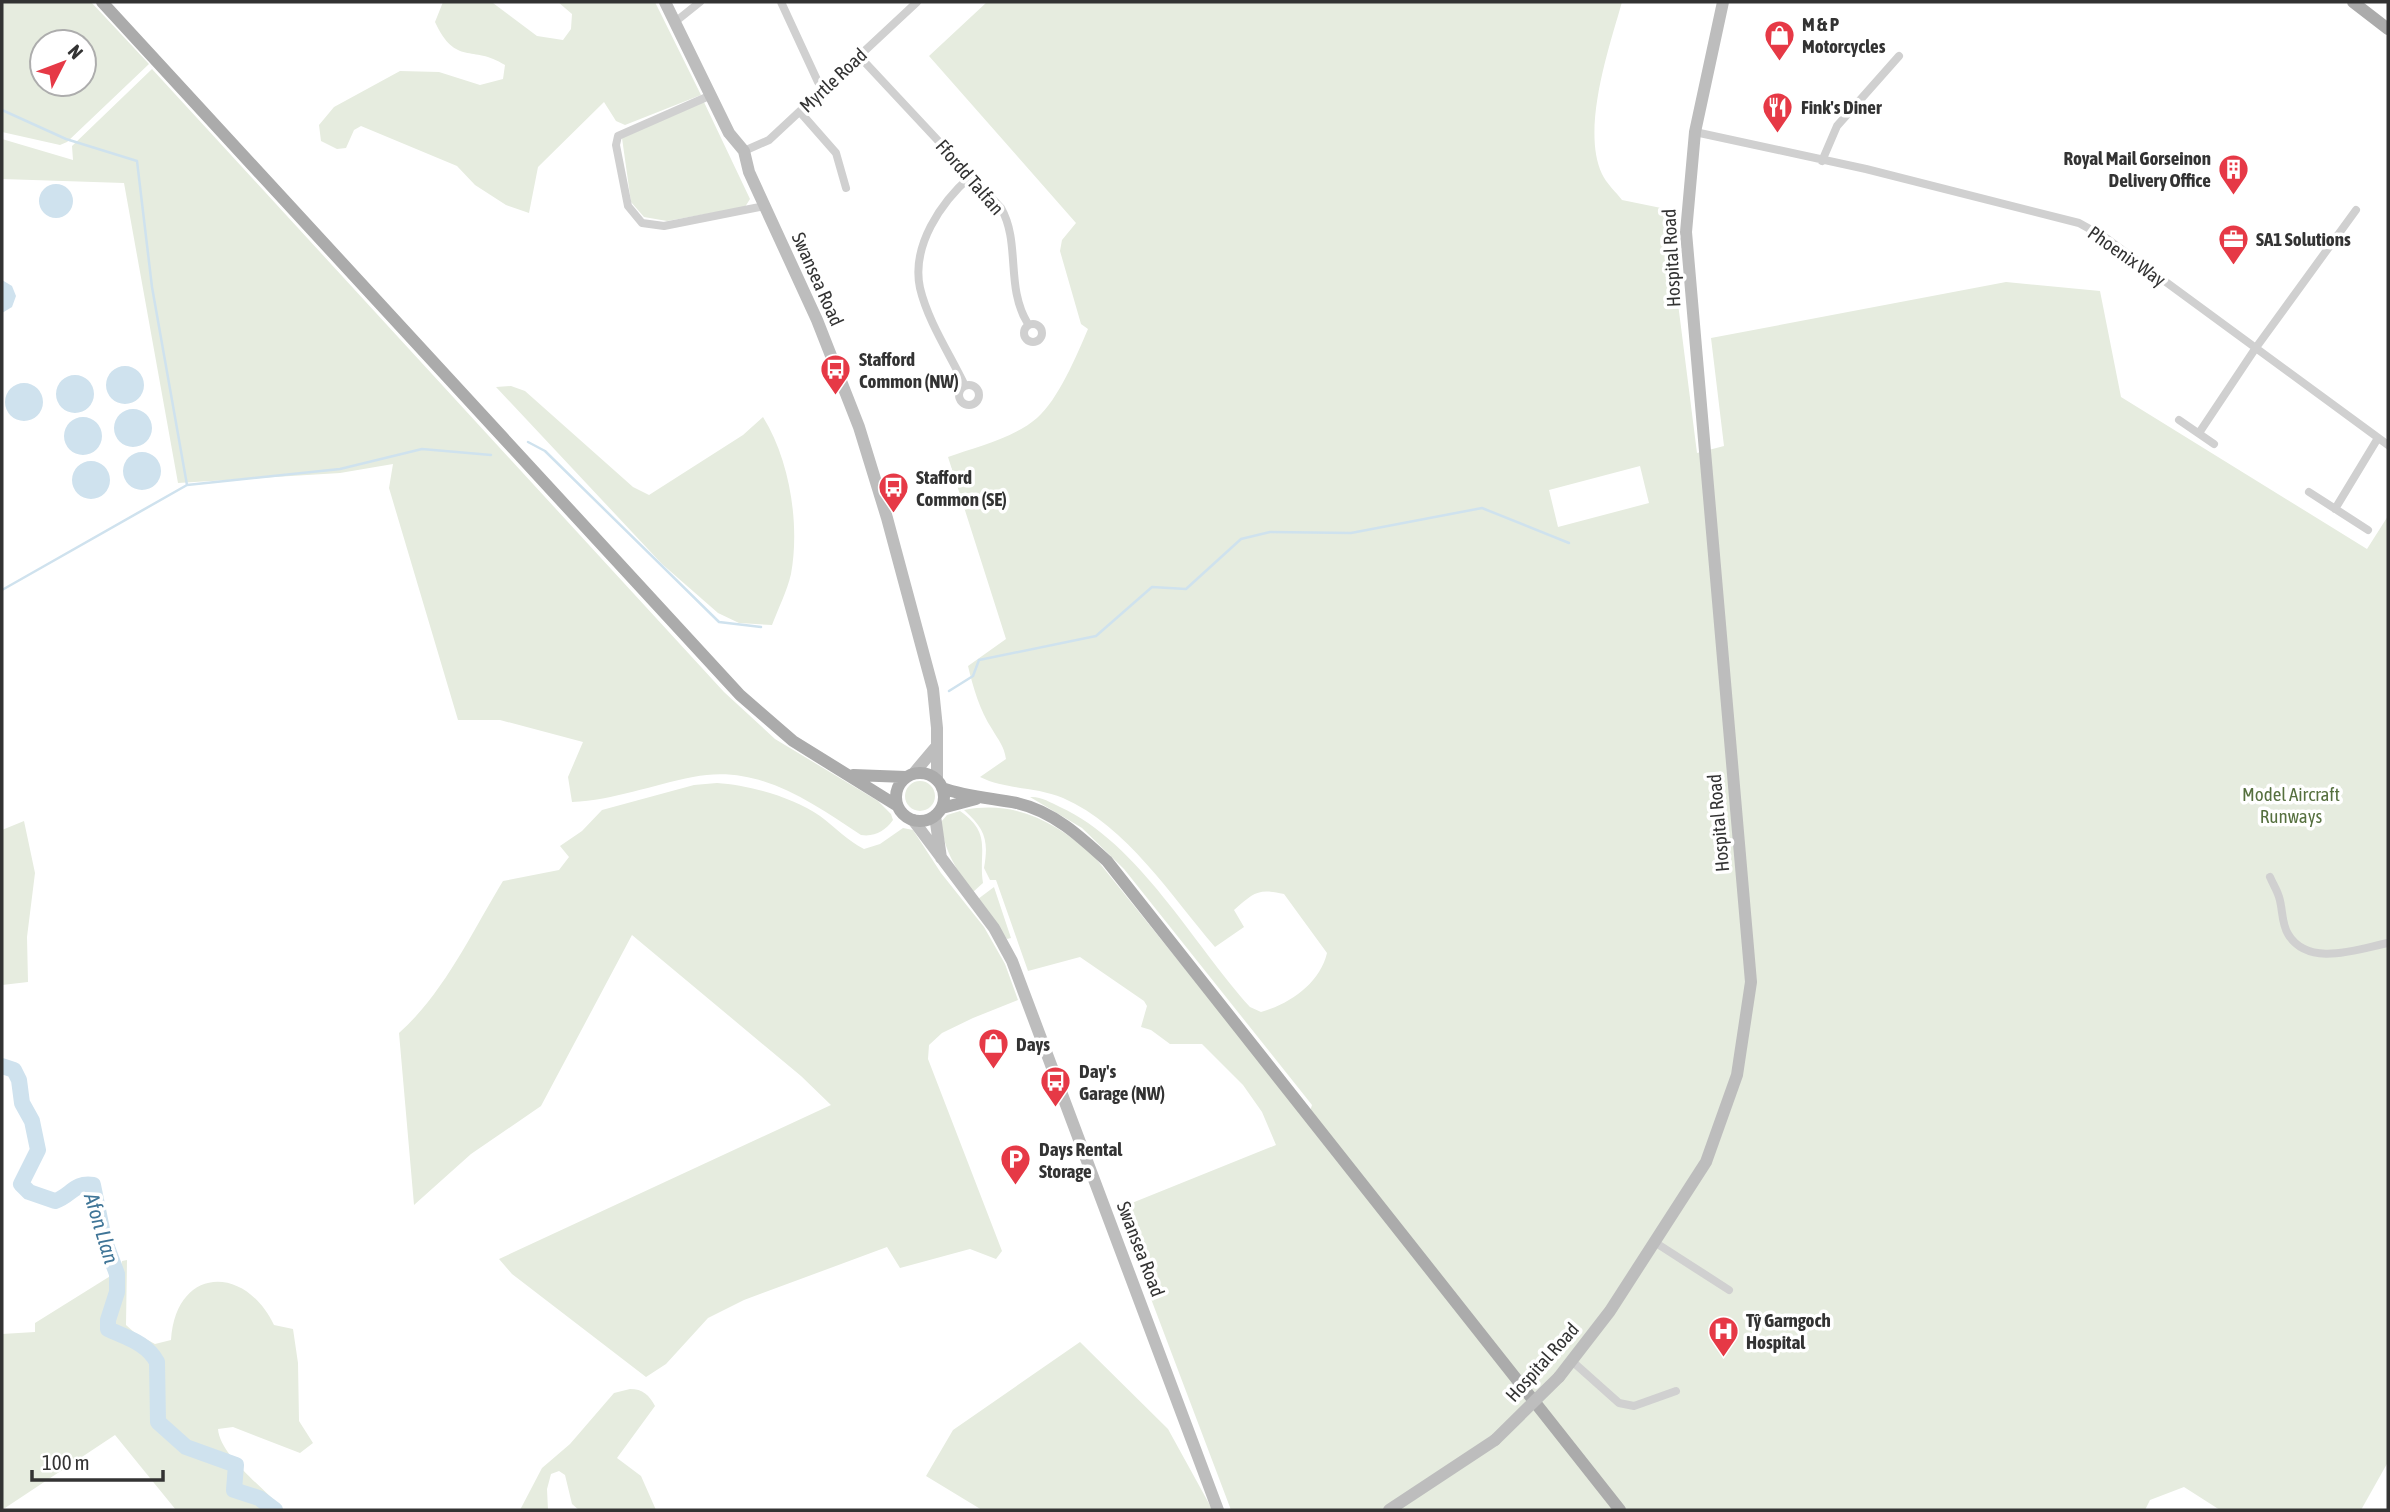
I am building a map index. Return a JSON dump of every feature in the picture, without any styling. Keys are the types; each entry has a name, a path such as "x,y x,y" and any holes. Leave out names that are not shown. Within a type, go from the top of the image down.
{"main road":[{"path":"102,2 740,695 793,741 853,775 861,785 896,805 904,815 913,820 923,821 939,812 976,799"},
{"name":"Swansea Road","path":"665,2 709,96 729,133 744,152 765,206 817,320 859,427 887,518 933,690 937,728 935,748 940,784"},
{"name":"Hospital Road","path":"1389,1510 1495,1440 1573,1362 1657,1243 1706,1162 1733,1087 1751,982 1686,232 1695,132 1723,2"},
{"path":"2353,2 2388,29"},
{"path":"896,805 895,793 935,748"},
{"path":"853,775 929,775 940,784 976,799 1018,803 1051,816 1080,836 1107,861 1620,1510"},
{"path":"939,812 940,784"},
{"name":"Swansea Road","path":"939,812 941,858"},
{"name":"Swansea Road","path":"913,820 994,928 1012,961 1218,1510"}],"street":[{"path":"675,22 700,2"},
{"path":"781,2 818,82 825,89"},
{"name":"Myrtle Road","path":"744,152 765,143 917,2"},
{"path":"1822,161 1837,126 1899,55"},
{"name":"Ffordd Talfan","path":"859,56 1001,208 1008,222 1016,295 1028,324"},
{"path":"709,96 618,136 616,145 628,206 642,223 664,226 765,206"},
{"path":"800,112 836,153 846,188"},
{"name":"Phoenix Way","path":"1695,132 1866,169 2078,223 2106,238 2388,445"},
{"path":"965,386 924,300 919,266 928,231 935,218 971,176"},
{"path":"2199,433 2255,349 2356,210"},
{"path":"2179,420 2214,444"},
{"path":"2335,509 2378,438"},
{"path":"2309,492 2368,530"},
{"path":"2270,877 2280,898 2281,916 2288,935 2302,947 2318,955 2388,943"},
{"path":"1657,1243 1730,1290"},
{"path":"1573,1362 1619,1404 1634,1406 1676,1391"}],"green space":[{"path":"2,2 91,2 149,64 67,142 60,145 2,132"},
{"path":"443,2 493,3 537,36 563,40 571,29 572,14 558,2 655,2 701,95 625,125 616,121 604,102 538,167 529,213 506,205 475,185 457,166 361,126 354,130 346,148 337,149 321,141 319,125 334,107 400,71 439,72 480,85 503,79 505,65 450,45 435,22"},
{"name":"Model Aircraft Runways","path":"987,2 1622,2 1599,88 1594,135 1596,156 1602,174 1622,200 1666,209 1697,453 1724,446 1711,338 2006,282 2100,291 2121,397 2367,549 2388,516 2388,1462 2361,1510 2220,1510 2184,1487 2150,1500 2145,1510 1231,1510 1117,1209 1276,1145 1262,1112 1243,1085 1202,1044 1170,1044 1151,1030 1141,1027 1147,1006 1144,1001 1080,957 1028,971 996,880 990,880 984,868 984,836 977,823 964,810 1001,808 1034,816 1064,833 1093,855 1307,1120 1312,1105 1124,869 1082,828 1030,797 1041,798 1089,823 1115,845 1140,869 1250,1007 1261,1012 1293,998 1318,974 1327,953 1284,894 1268,892 1256,893 1234,910 1244,927 1215,947 1147,864 1108,826 1086,810 1052,794 1000,784 980,777 1006,759 1003,747 980,707 968,666 1006,639 948,457 1006,436 1037,418 1059,389 1088,329 1081,324 1060,251 1062,240 1076,223 929,56","holes":["1640,466 1649,503 1558,527 1549,490"]},
{"path":"152,69 724,692 775,739 878,801 891,814 893,820 887,827 875,834 861,835 782,788 740,776 717,774 572,802 568,777 583,742 500,720 458,720 389,488 393,464 340,473 178,483 124,183 2,179 2,139 73,160 72,146"},
{"path":"703,100 750,199 745,207 667,221 644,217 631,202 622,138"},
{"path":"511,386 525,391 633,487 649,495 743,435 763,417 786,473 794,535 791,574 772,625 739,623 718,613 662,564 496,387"},
{"path":"920,781 931,785 935,796 931,807 920,811 909,807 905,796 909,785"},
{"path":"717,783 757,789 797,803 820,816 864,849 880,844 903,828 913,830 941,873 984,927 1005,964 1018,1000 942,1033 929,1045 928,1059 1002,1251 996,1259 970,1249 900,1268 887,1247 744,1300 708,1318 666,1364 646,1377 512,1274 499,1259 831,1105 801,1076 632,935 541,1106 471,1154 414,1205 399,1033 444,981 503,881 559,870 569,857 560,846 582,831 602,810 694,785"},
{"path":"960,811 977,827 982,844 983,883 973,892 952,859 941,822 947,815"},
{"path":"24,821 35,873 27,937 28,982 2,985 2,830"},
{"path":"994,887 1011,938 1007,939 978,899"},
{"path":"127,1260 126,1325 155,1344 171,1340 176,1316 185,1298 198,1287 214,1282 230,1283 246,1291 261,1305 274,1325 293,1329 298,1363 299,1421 313,1443 300,1453 233,1427 218,1429 235,1461 284,1510 176,1510 115,1435 2,1510 2,1334 35,1332 35,1323 120,1270 122,1261"},
{"path":"1080,1342 1168,1429 1212,1509 982,1510 926,1476 953,1430"},
{"path":"630,1389 645,1393 655,1406 617,1458 641,1476 656,1510 579,1510 572,1504 565,1475 559,1471 551,1474 547,1489 548,1510 520,1510 542,1468 570,1444 614,1393"}],"water":[{"path":"56,184 68,189 73,201 68,213 56,218 44,213 39,201 44,189"},
{"path":"2,280 12,286 16,296 12,307 2,313"},
{"path":"125,366 139,371 144,385 139,399 125,404 111,399 106,385 111,371"},
{"path":"75,375 89,380 94,394 89,408 75,413 61,408 56,394 61,380"},
{"path":"24,383 38,388 43,402 38,416 24,421 10,416 5,402 10,388"},
{"path":"133,409 147,414 152,428 147,442 133,447 119,442 114,428 119,414"},
{"path":"83,417 97,422 102,436 97,450 83,455 69,450 64,436 69,422"},
{"path":"142,452 156,457 161,471 156,485 142,490 128,485 123,471 128,457"},
{"path":"91,461 105,466 110,480 105,494 91,499 77,494 72,480 77,466"}],"waterway":[{"path":"2,110 66,139 137,161 152,287 187,485"},
{"path":"528,442 545,451 719,622 761,627"},
{"path":"2,590 187,485 340,469 422,449 491,455"},
{"path":"949,691 973,676 979,660 1096,636 1152,587 1186,589 1241,539 1270,532 1351,533 1482,508 1569,543"},
{"name":"Afon Llan","path":"2,1066 14,1070 19,1080 22,1103 32,1121 38,1150 21,1184 29,1192 55,1201 77,1187 93,1185 104,1239 117,1274 117,1292 108,1320 108,1329 148,1350 157,1362 158,1422 186,1447 236,1465 234,1490 259,1498 275,1510"}],"place":[{"name":"M & P Motorcycles","path":"1779,62"},
{"name":"Fink's Diner","path":"1778,134"},
{"name":"Royal Mail Gorseinon Delivery Office","path":"2234,196"},
{"name":"SA1 Solutions","path":"2233,266"},
{"name":"Stafford Common (NW)","path":"836,397"},
{"name":"Stafford Common (SE)","path":"893,515"},
{"name":"Days","path":"993,1071"},
{"name":"Day's Garage (NW)","path":"1056,1109"},
{"name":"Days Rental Storage","path":"1016,1187"},
{"name":"Tŷ Garngoch Hospital","path":"1723,1358"}]}
